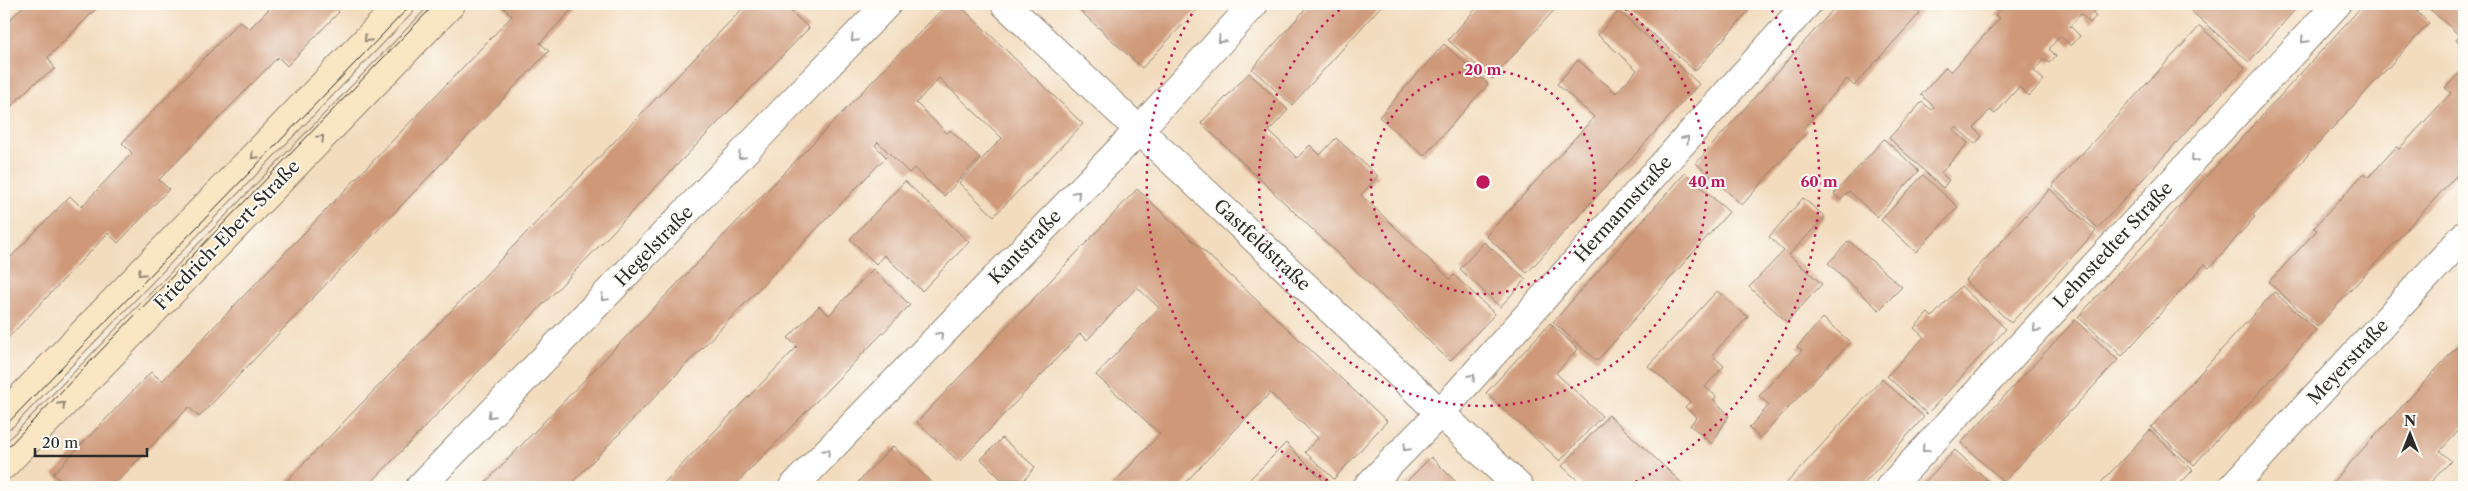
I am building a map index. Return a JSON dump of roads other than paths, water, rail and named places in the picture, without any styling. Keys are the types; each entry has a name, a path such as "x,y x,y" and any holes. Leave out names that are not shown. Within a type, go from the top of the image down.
{"main road":[{"name":"Friedrich-Ebert-Straße","path":"4,415 401,4"},
{"name":"Friedrich-Ebert-Straße","path":"4,466 450,4"}],"street":[{"name":"Hegelstraße","path":"420,487 888,4"},
{"name":"Gastfeldstraße","path":"1005,4 1519,487"},
{"name":"Kantstraße","path":"793,487 1140,129 1254,4"},
{"name":"Hermannstraße","path":"1367,487 1440,413 1807,4"},
{"name":"Lehnstedter Straße","path":"1890,487 2337,4"},
{"name":"Meyerstraße","path":"2232,487 2464,236"}],"tram line":[{"path":"4,427 412,4"},
{"path":"4,451 435,4"}]}
